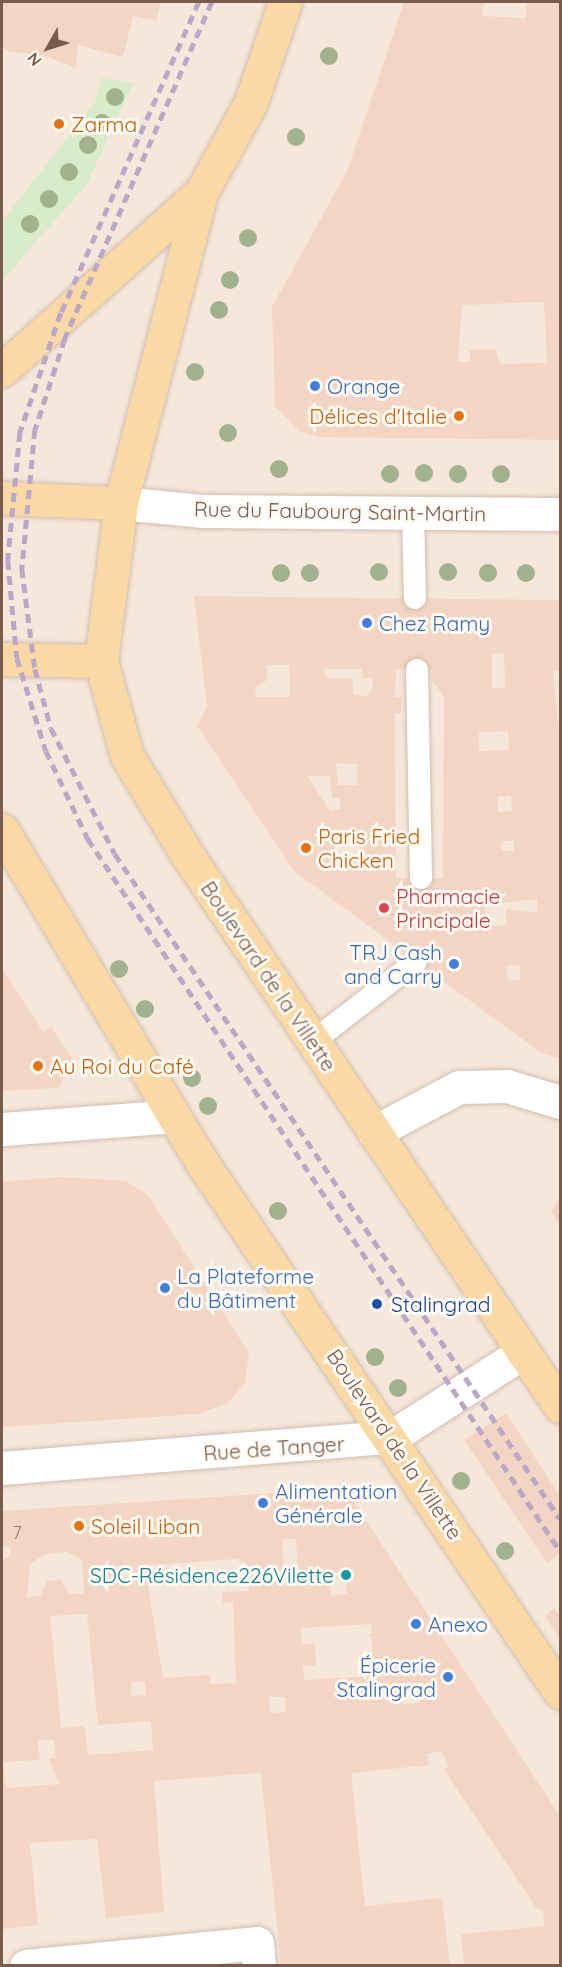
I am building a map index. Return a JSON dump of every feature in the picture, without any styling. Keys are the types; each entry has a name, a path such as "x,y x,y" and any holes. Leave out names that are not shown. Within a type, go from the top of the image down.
{"main road":[{"path":"2,370 201,193 251,102 285,2"},
{"name":"Boulevard de la Villette","path":"201,193 121,503 101,661 127,756 312,1042 522,1353 561,1406"},
{"path":"2,498 121,503"},
{"path":"2,659 101,661"},
{"name":"Boulevard de la Villette","path":"2,830 173,1116 561,1692"}],"street":[{"name":"Rue du Faubourg Saint-Martin","path":"121,503 202,511 561,514"},
{"path":"374,1132 459,1087 507,1086 561,1102"},
{"path":"2,1129 173,1116"},
{"name":"Rue de Tanger","path":"2,1467 391,1437 522,1353"},
{"path":"26,1965 257,1943 259,1965"}],"lane":[{"path":"413,512 415,598"},
{"path":"417,670 421,878"},
{"path":"312,1042 416,962"}],"shaded area":[{"path":"2,2 560,2 560,1965 2,1965"}],"green space":[{"path":"101,78 133,83 87,184 2,281 2,221 95,102"}],"building":[{"path":"2,2 161,2 156,21 133,16 123,57 78,45 76,68 45,56 7,51 2,45"},
{"path":"404,2 484,2 482,16 526,18 527,2 560,2 560,440 319,437 300,432 275,406 272,307 347,171","holes":["544,302 547,363 500,364 495,349 470,350 470,362 458,362 462,305"]},
{"path":"194,596 560,600 560,671 553,670 560,743 560,1058 541,1053 294,871 197,726 207,707","holes":["504,653 505,688 492,688 492,654","267,665 289,665 290,697 256,697 255,688 267,680","324,669 362,669 362,678 373,678 372,688 367,696 353,695 353,678 326,678","396,669 432,670 431,679 444,697 443,878 396,878 395,714 401,713 401,697 395,697","508,731 509,750 479,751 479,732","336,763 357,764 357,785 338,785","307,776 330,776 332,798 339,798 341,809 330,811","511,796 512,811 498,812 497,797","344,834 360,834 362,855 335,862 334,840","504,841 514,841 514,851 504,851 499,846","537,899 537,913 506,909 506,925 491,926 486,919 485,905","520,965 520,980 509,981 506,966"]},
{"path":"2,968 43,1032 51,1027 72,1059 59,1088 2,1091"},
{"path":"61,1177 126,1181 148,1195 249,1353 245,1383 228,1403 199,1414 2,1427 2,1182"},
{"path":"560,1198 560,1224 551,1211"},
{"path":"506,1413 560,1496 560,1554 547,1563 464,1440"},
{"path":"336,1489 350,1496 560,1816 560,1966 464,1966 461,1934 544,1926 543,1909 537,1909 444,1770 449,1766 441,1751 427,1754 429,1765 351,1773 365,1906 442,1898 450,1966 281,1966 261,1773 154,1781 164,1912 106,1918 97,1839 30,1843 38,1925 2,1929 2,1561 11,1554 10,1547 2,1547 2,1511","holes":["282,1539 296,1539 298,1574 284,1576","67,1552 82,1560 84,1593 69,1594 61,1580 47,1581 40,1596 27,1597 30,1565 45,1554","237,1559 247,1564 249,1591 222,1592 223,1603 233,1602 236,1683 210,1684 210,1675 163,1678 146,1573 152,1565","131,1566 132,1576 113,1580 113,1567","345,1578 347,1594 331,1596 330,1580","87,1614 98,1725 151,1721 153,1750 88,1755 85,1726 61,1728 50,1616","371,1624 372,1634 367,1634 372,1638 371,1676 304,1680 303,1666 316,1665 315,1644 302,1644 301,1628","131,1682 145,1682 146,1695 131,1696","419,1687 420,1703 403,1704 401,1688","269,1697 285,1697 286,1712 270,1713","38,1740 54,1740 56,1758 49,1758 59,1784 6,1788 3,1762 40,1760"]},
{"path":"554,1608 560,1616 560,1639 545,1616"}],"railway":[{"path":"199,2 61,313 20,433 8,561 17,658 46,751 88,839 560,1551"},
{"path":"212,2 65,339 35,430 22,569 35,669 51,728 115,854 560,1519"}],"place":[{"name":"Zarma","path":"59,124"},
{"name":"Orange","path":"315,386"},
{"name":"Délices d'Italie","path":"459,416"},
{"name":"Chez Ramy","path":"367,623"},
{"name":"Paris Fried Chicken","path":"306,848"},
{"name":"Pharmacie Principale","path":"384,908"},
{"name":"TRJ Cash and Carry","path":"454,964"},
{"name":"Au Roi du Café","path":"38,1066"},
{"name":"La Plateforme du Bâtiment","path":"165,1288"},
{"name":"Stalingrad","path":"377,1304"},
{"name":"Alimentation Générale","path":"263,1503"},
{"name":"Soleil Liban","path":"79,1526"},
{"name":"SDC-Résidence226Vilette","path":"346,1575"},
{"name":"Anexo","path":"416,1624"},
{"name":"Épicerie Stalingrad","path":"448,1677"}]}
